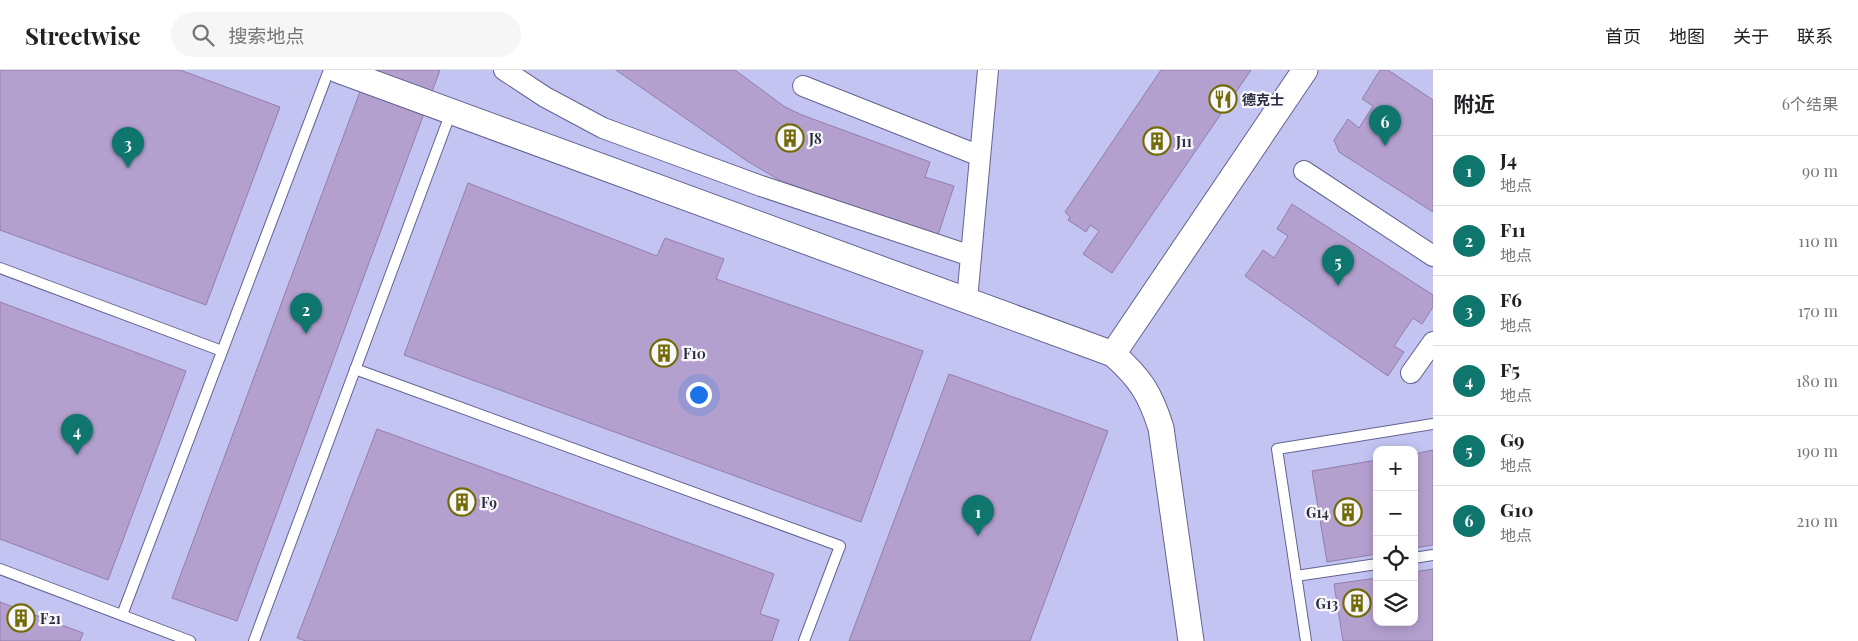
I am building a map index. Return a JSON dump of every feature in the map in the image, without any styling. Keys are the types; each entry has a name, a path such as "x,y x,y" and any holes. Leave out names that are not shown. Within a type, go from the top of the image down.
{"street":[{"path":"338,70 1112,354 1132,371 1144,386 1154,404 1161,428 1191,641"},
{"path":"504,70 545,97 603,128 761,186 971,256"},
{"path":"967,300 988,70"},
{"path":"1112,354 1306,70"},
{"path":"803,86 980,156"},
{"path":"1304,171 1433,256"},
{"path":"1411,373 1433,342"}],"lane":[{"path":"122,616 329,70"},
{"path":"254,641 451,111"},
{"path":"0,268 222,351"},
{"path":"355,369 840,546 804,641"},
{"path":"1306,641 1277,450 1433,424"},
{"path":"1418,557 1433,555"},
{"path":"1296,576 1373,565"},
{"path":"0,569 190,641"}],"shaded area":[{"path":"0,70 1433,70 1433,641 0,641"}],"building":[{"path":"0,70 180,70 280,107 206,305 0,230"},
{"path":"368,70 440,70 237,621 172,598"},
{"name":"J8","path":"616,70 735,70 785,107 930,162 925,177 954,186 938,235 781,181 747,161"},
{"name":"J11","path":"1161,70 1251,70 1112,273 1083,254 1099,231 1090,225 1086,232 1068,220 1070,217 1065,212"},
{"path":"1380,70 1388,70 1433,100 1433,212 1339,152 1334,140 1348,119 1359,128 1373,106 1362,99"},
{"name":"F10","path":"468,183 657,256 665,238 724,259 716,279 923,351 861,522 404,355"},
{"path":"1292,204 1433,295 1433,307 1422,324 1413,318 1394,346 1404,352 1388,376 1245,276 1263,250 1274,258 1288,236 1277,229"},
{"path":"0,302 186,371 108,580 0,539"},
{"path":"949,374 1108,431 1030,641 849,641"},
{"name":"F9","path":"377,429 774,574 760,614 779,620 772,641 306,641 297,638"},
{"path":"1433,450 1433,545 1418,547 1418,491 1418,453"},
{"name":"G14","path":"1373,461 1373,555 1327,562 1312,471"},
{"name":"G13","path":"1433,569 1433,641 1343,641 1334,584 1373,579 1373,626 1418,626 1418,571"},
{"name":"F21","path":"0,602 83,633 80,641 0,641"}],"place":[{"name":"德克士","path":"1223,99"},
{"name":"J8","path":"790,138"},
{"name":"J11","path":"1157,141"},
{"name":"G10","path":"1385,146"},
{"name":"F6","path":"128,168"},
{"name":"G9","path":"1338,286"},
{"name":"F11","path":"306,334"},
{"name":"F10","path":"664,353"},
{"name":"F5","path":"77,455"},
{"name":"F9","path":"462,502"},
{"name":"G14","path":"1348,512"},
{"name":"J4","path":"978,536"},
{"name":"G13","path":"1357,603"},
{"name":"F21","path":"21,618"}]}
